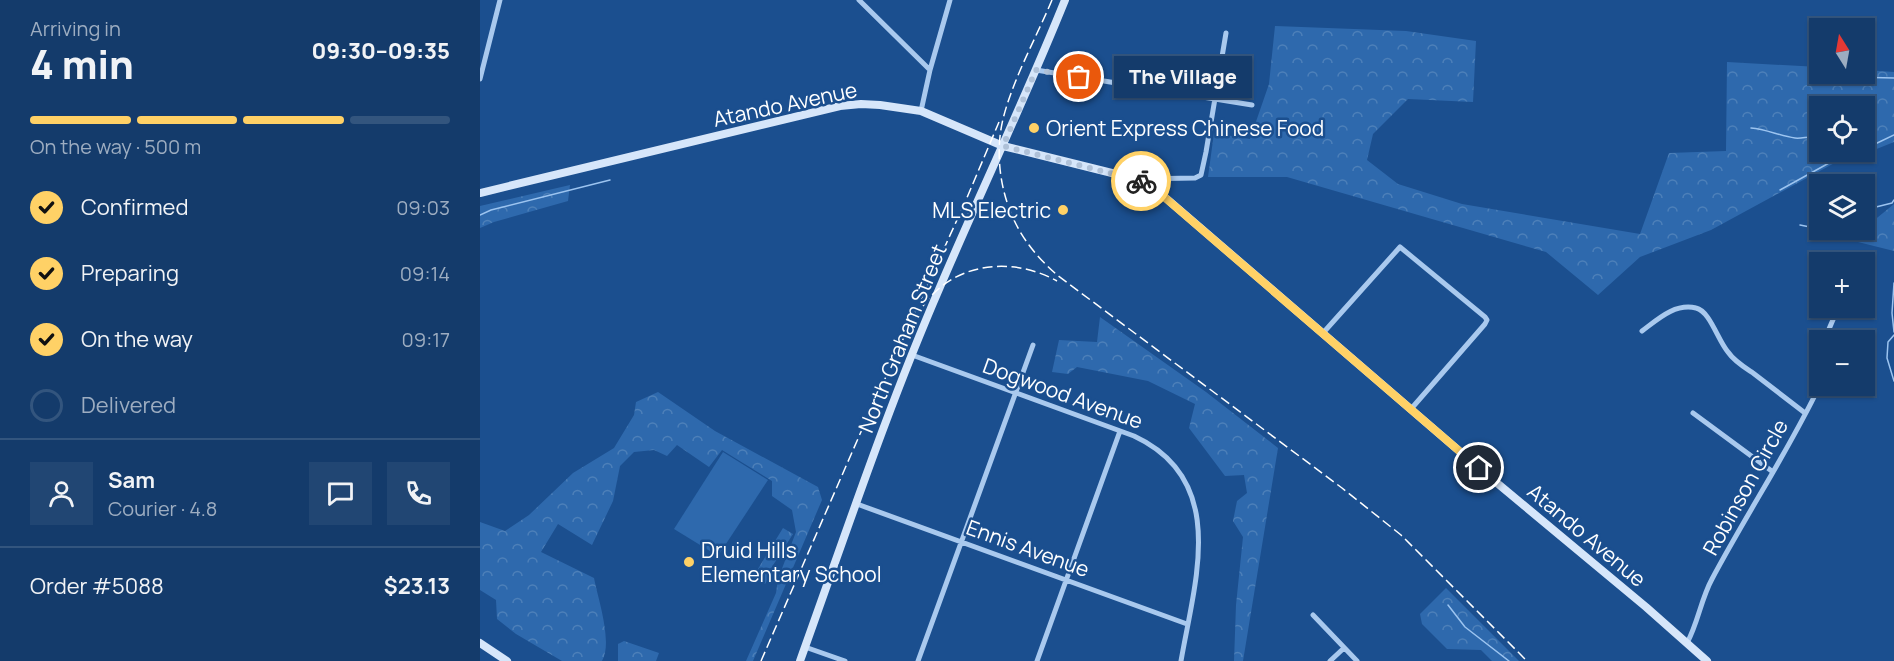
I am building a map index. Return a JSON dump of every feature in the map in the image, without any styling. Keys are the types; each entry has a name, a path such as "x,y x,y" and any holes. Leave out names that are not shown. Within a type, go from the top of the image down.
{"main road":[{"name":"North Graham Street","path":"800,661 912,356 1065,0"},
{"name":"Atando Avenue","path":"480,193 840,106 861,104 921,111 1003,146 1136,179 1153,187 1707,661"},
{"path":"482,647 507,661"}],"street":[{"path":"480,79 500,0"},
{"path":"859,0 930,70"},
{"path":"921,111 950,0"},
{"path":"1136,179 1195,178 1201,175 1226,33"},
{"path":"1036,70 1252,105"},
{"path":"1323,333 1400,247 1485,317 1487,320 1412,409"},
{"name":"Robinson Circle","path":"1642,331 1677,308 1699,309 1707,316 1730,355 1805,413 1710,583 1687,643"},
{"path":"918,661 1033,345"},
{"name":"Dogwood Avenue","path":"912,356 1146,441 1179,470 1190,490 1200,537 1181,661"},
{"path":"1805,413 1814,396"},
{"path":"1693,413 1773,472"},
{"path":"1037,661 1120,431"},
{"name":"Ennis Avenue","path":"857,504 1187,624"},
{"path":"1313,615 1357,661"},
{"path":"805,647 845,661"},
{"path":"1330,661 1344,648"}],"green space":[{"path":"1275,26 1406,31 1476,41 1473,102 1408,99 1373,134 1367,160 1398,184 1462,204 1640,234 1669,153 1726,151 1727,62 1809,66 1809,84 1875,84 1875,71 1894,72 1894,142 1875,150 1875,96 1809,96 1809,162 1836,162 1814,174 1809,174 1809,177 1711,230 1640,257 1598,295 1546,252 1287,177 1208,177 1214,133 1250,139 1269,84"},
{"path":"570,185 568,201 480,228 480,206"},
{"path":"1894,204 1894,251 1850,240 1875,240 1875,220"},
{"path":"1100,317 1206,392 1278,448 1243,661 1234,661 1236,605 1243,537 1233,521 1237,501 1247,493 1244,475 1225,476 1189,428 1195,404 1148,381 1077,367 1068,374 1052,372 1059,340 1097,342"},
{"path":"658,392 715,431 818,487 822,500 753,661 746,661 776,593 778,579 796,532 792,510 772,496 772,481 722,450 709,467 677,445 667,456 654,450 634,452 620,466 613,501 592,545 558,524 541,552 594,578 604,620 606,643 602,661 562,661 516,634 497,619 496,600 480,590 480,522 505,531 529,515 573,473 614,448 634,415 636,402"},
{"path":"723,452 768,480 718,556 674,529"},
{"path":"783,528 793,534 770,570 771,575 765,584 753,577"},
{"path":"1446,588 1519,661 1492,661 1481,650 1447,649 1422,624 1420,614"},
{"path":"624,641 659,653 656,661 618,661 618,644"}],"waterway":[{"path":"1875,78 1894,78"},
{"path":"1751,128 1795,138 1809,137"},
{"path":"1875,144 1894,135"},
{"path":"1780,190 1831,162"},
{"path":"480,215 491,210 610,180"},
{"path":"1875,207 1892,203 1894,200"},
{"path":"1800,225 1809,227"},
{"path":"1894,283 1892,313 1894,332"},
{"path":"1894,335 1888,342 1887,358 1894,381"},
{"path":"1448,605 1465,627 1509,661"}],"railway":[{"path":"1052,0 1007,104 1000,135 1002,185 1013,217 1029,245 1057,275 1342,488 1401,535 1527,661"},
{"path":"761,661 999,122"},
{"path":"923,306 936,291 951,280 967,272 985,268 1003,266 1021,268 1057,281"}],"way so far":[{"path":"1079,77 1036,70 1003,146 1141,181"}],"place":[{"name":"The Village","path":"1079,77"},
{"name":"Orient Express Chinese Food","path":"1034,128"},
{"name":"MLS Electric","path":"1063,210"},
{"name":"Druid Hills Elementary School","path":"689,562"}],"route":[{"path":"1141,181 1153,187 1479,468"}]}
